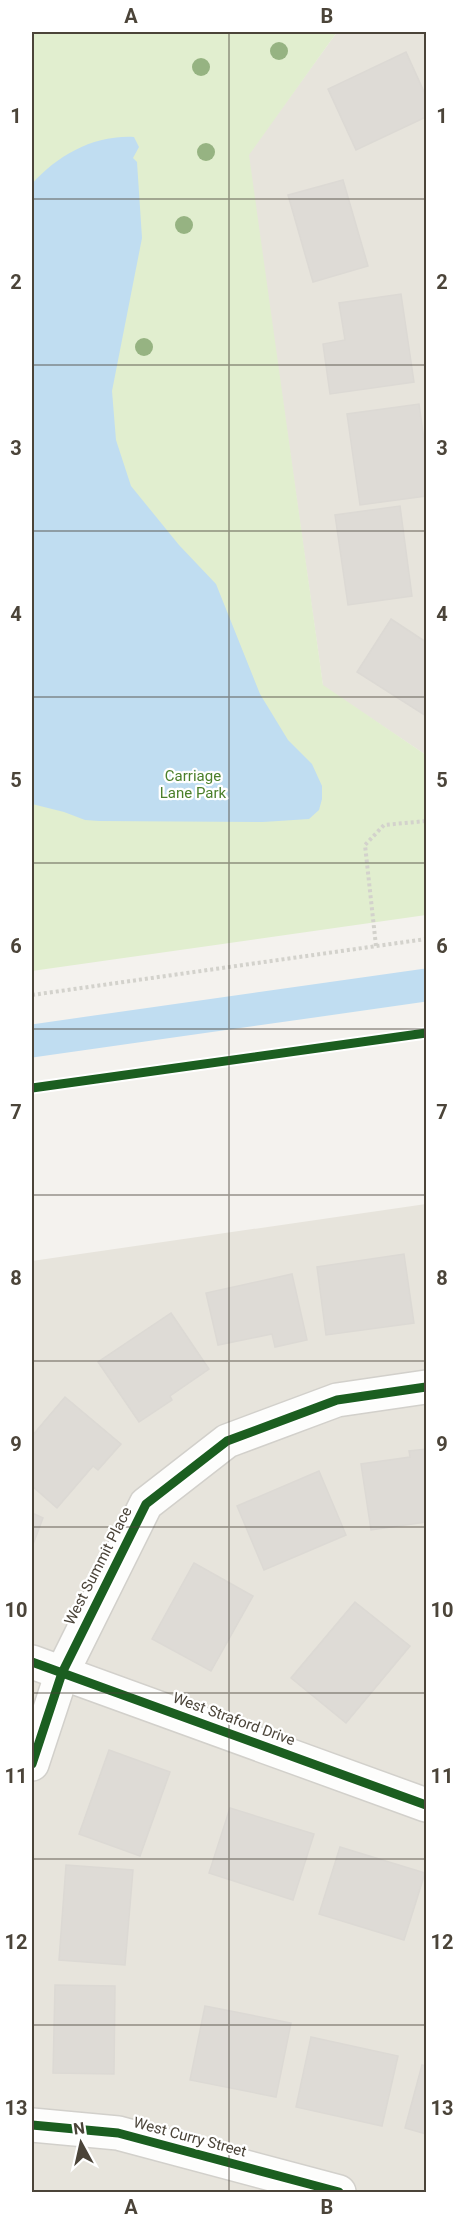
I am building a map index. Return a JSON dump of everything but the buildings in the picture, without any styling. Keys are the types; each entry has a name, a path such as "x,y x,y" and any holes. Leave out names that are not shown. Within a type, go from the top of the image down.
{"street":[{"name":"West Summit Place","path":"32,1764 46,1667 146,1504 227,1441 337,1400 426,1387"},
{"name":"West Straford Drive","path":"46,1667 426,1805"},
{"name":"West Curry Street","path":"32,2126 118,2133 339,2193"}],"path":[{"path":"376,946 366,845 384,825 426,821"},
{"path":"32,995 426,939"}],"shaded area":[{"path":"337,32 426,32 426,755 323,686 248,155"},
{"path":"426,1204 426,2192 32,2192 32,1261"}],"green space":[{"name":"Carriage Lane Park","path":"32,32 337,32 249,155 323,685 426,755 426,915 32,971"}],"water":[{"path":"119,137 134,137 139,147 133,158 137,162 142,238 112,391 116,440 131,486 179,545 216,584 260,694 288,740 312,764 322,786 322,799 319,810 309,819 263,822 99,821 85,820 32,804 32,184 53,164 91,143"}],"waterway":[{"path":"32,1041 426,985"}],"cycle path":[{"path":"32,1088 426,1033"},
{"path":"32,1764 62,1673 146,1504 227,1441 337,1400 426,1387"},
{"path":"32,1662 426,1805"},
{"path":"32,2125 118,2133 339,2192"}]}
